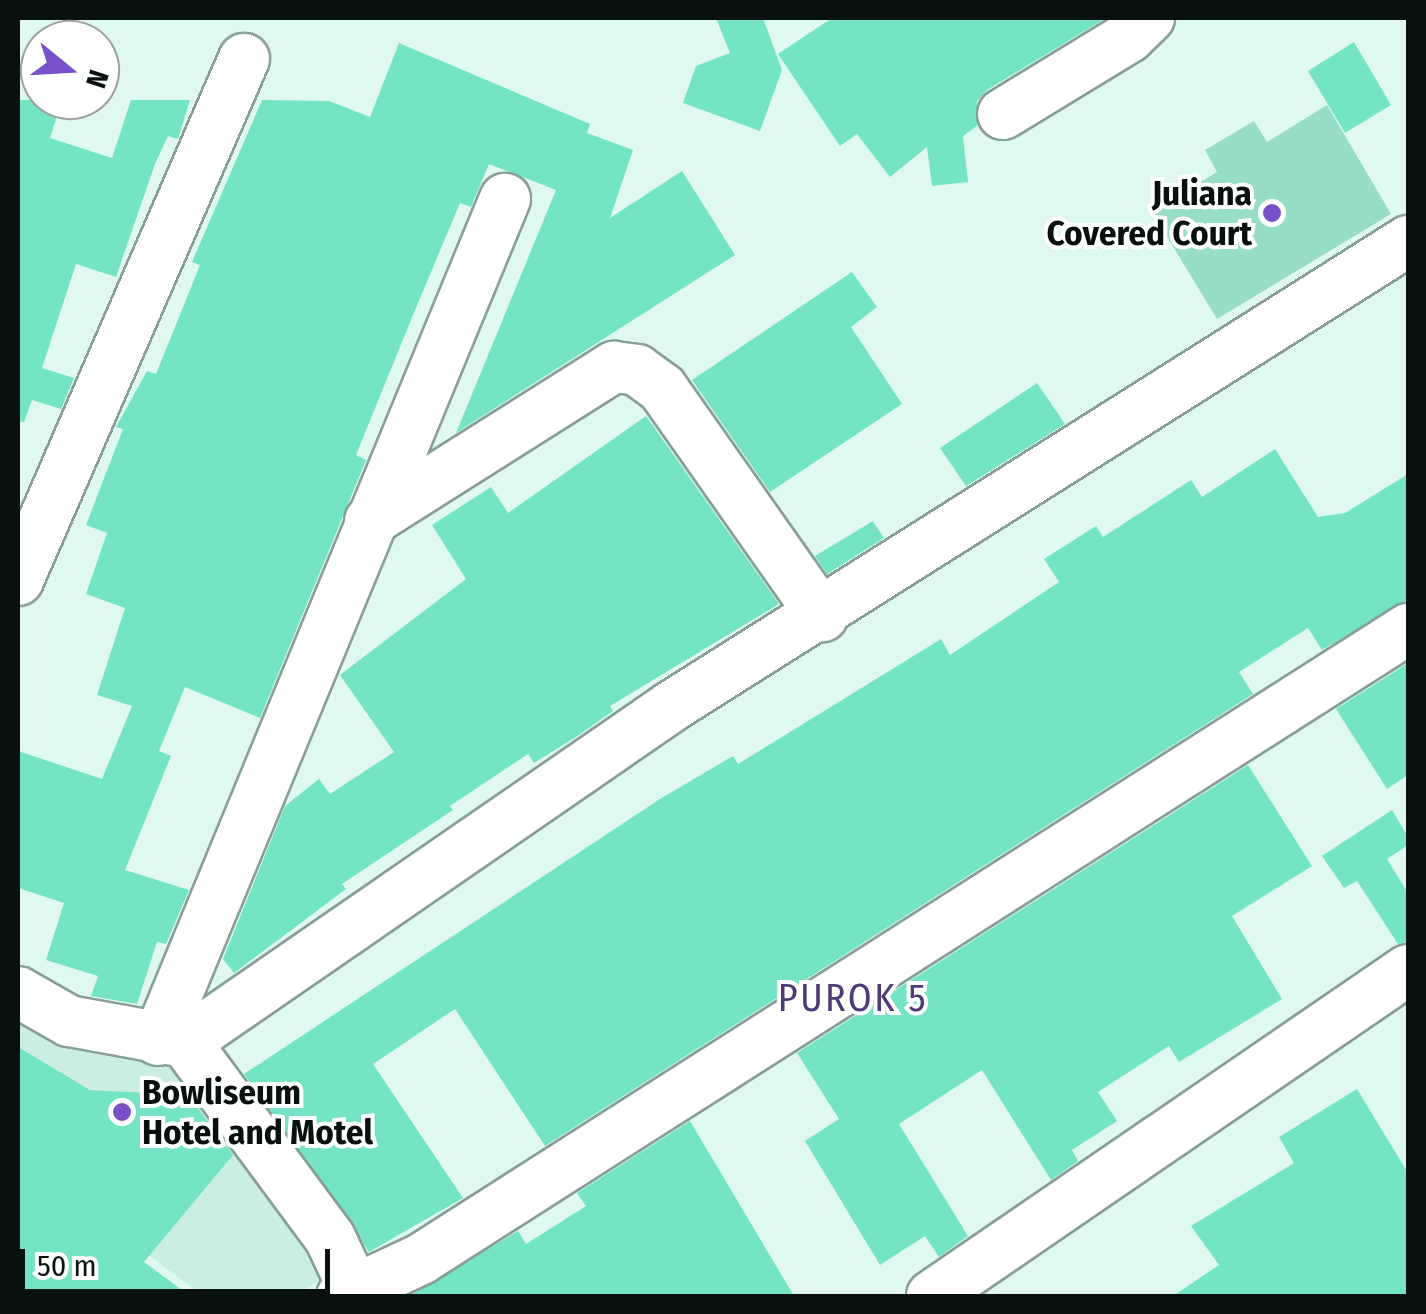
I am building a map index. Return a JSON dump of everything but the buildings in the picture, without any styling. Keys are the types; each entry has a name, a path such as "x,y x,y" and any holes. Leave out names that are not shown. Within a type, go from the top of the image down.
{"street":[{"path":"1004,114 1129,37 1149,18"},
{"path":"18,580 244,59"},
{"path":"172,1041 370,522 505,198"},
{"path":"172,1041 672,706 822,616 1408,241"},
{"path":"370,522 614,367 637,370 662,388 822,616"},
{"path":"18,992 69,1021 172,1041 330,1238 348,1293 381,1283 421,1259 1408,629"},
{"path":"932,1296 1408,970"}],"shaded area":[{"name":"Bowliseum Hotel and Motel","path":"18,1009 185,1053 335,1270 295,1296 203,1296 115,1230 68,1296 18,1296"}],"green space":[{"name":"Juliana Covered Court","path":"1327,105 1391,214 1217,319 1152,212 1217,172 1205,150 1254,121 1267,142"}],"place":[{"name":"Juliana Covered Court","path":"1272,213"},
{"name":"Bowliseum Hotel and Motel","path":"122,1112"}],"district":[{"name":"PUROK 5","path":"853,999"}]}
